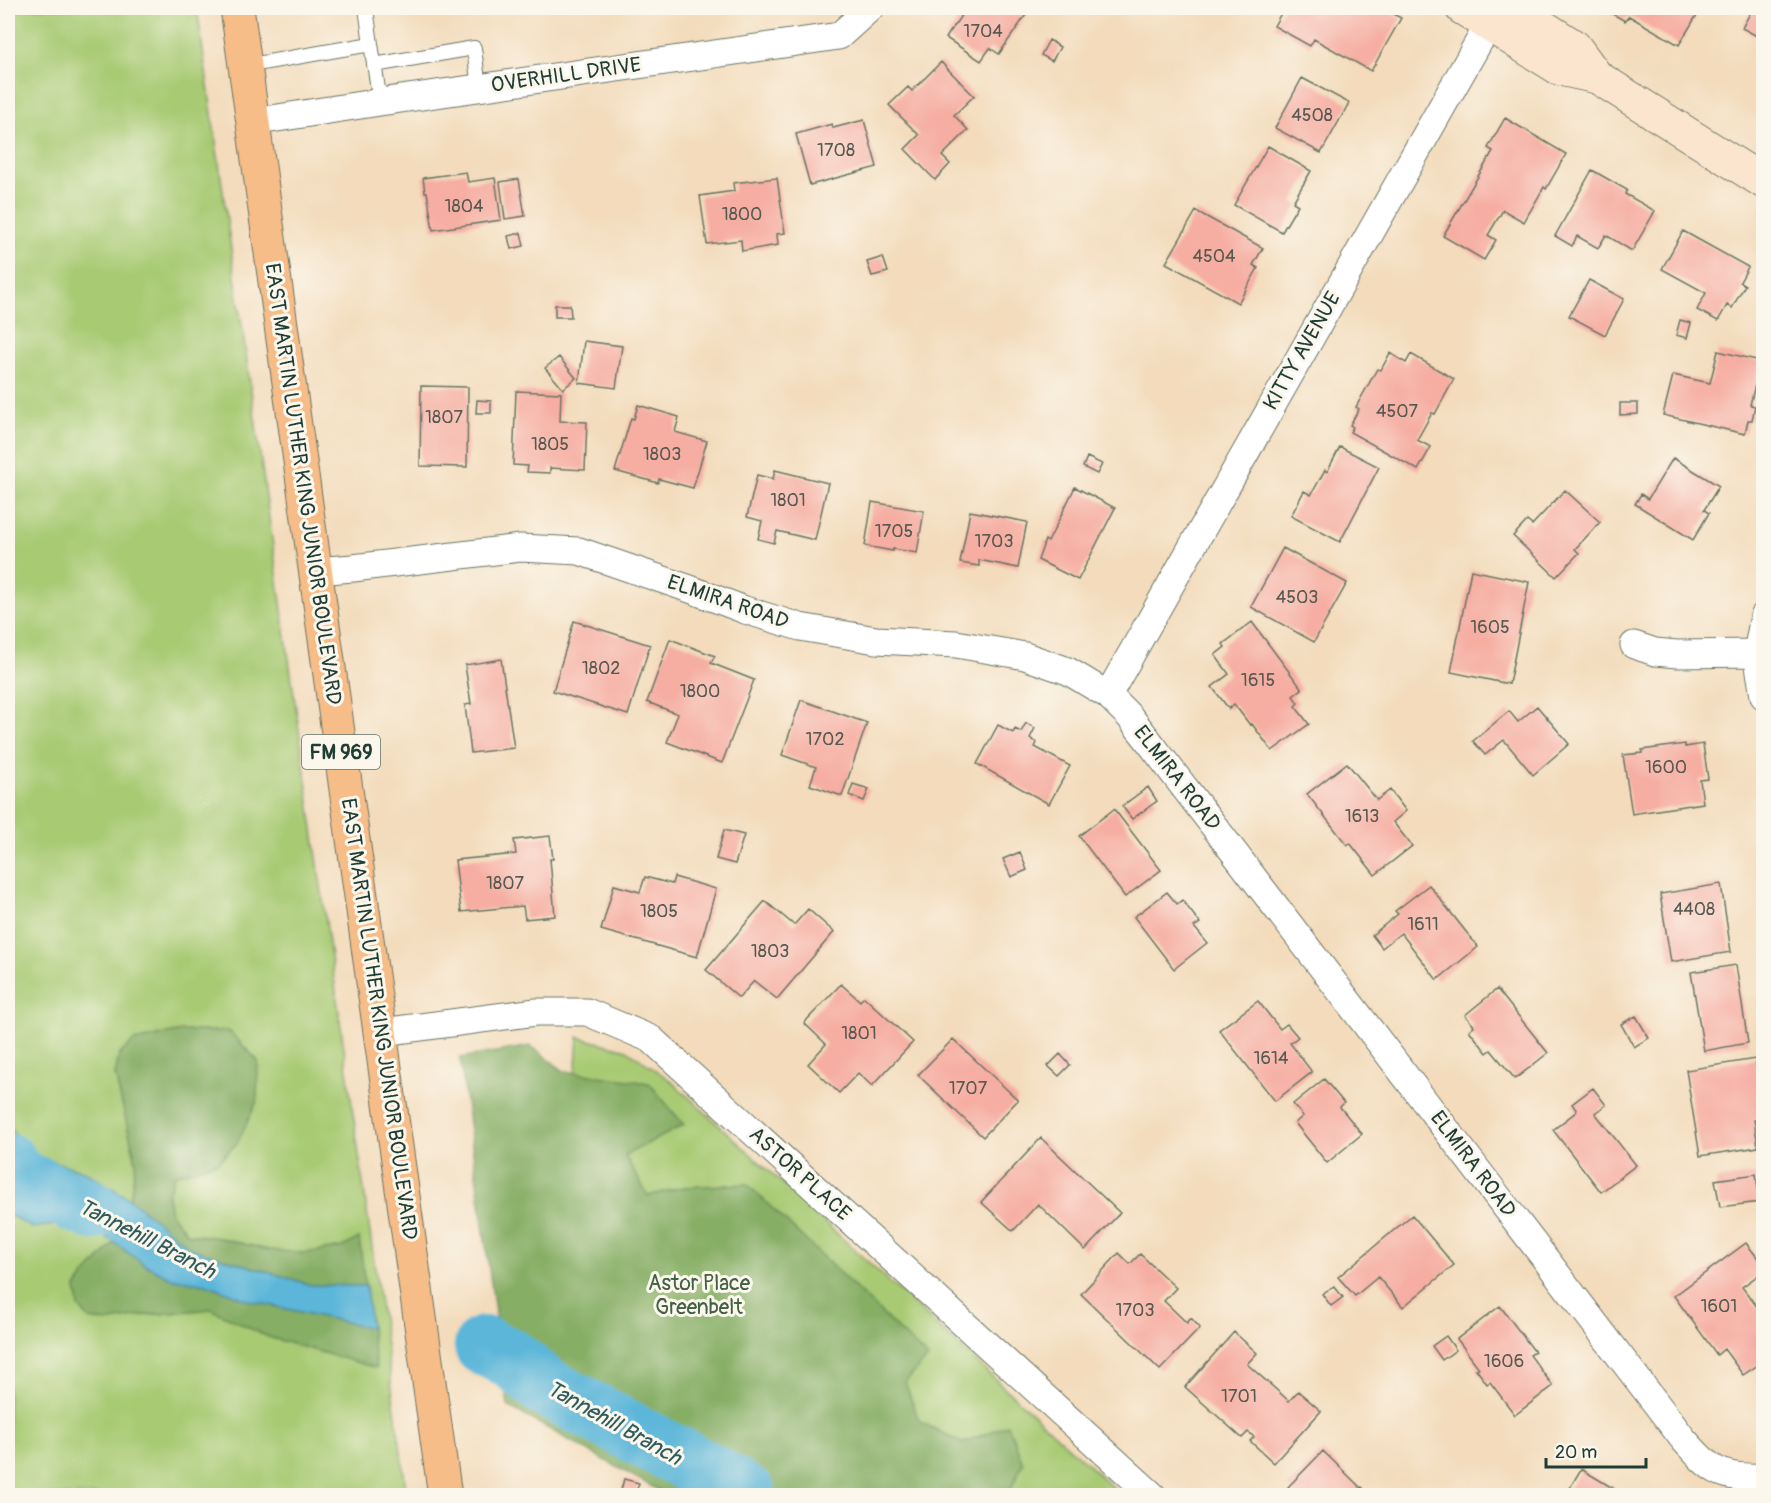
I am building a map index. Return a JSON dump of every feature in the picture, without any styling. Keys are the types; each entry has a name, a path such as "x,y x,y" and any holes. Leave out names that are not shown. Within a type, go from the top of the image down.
{"main road":[{"name":"EAST MARTIN LUTHER KING JUNIOR BOULEVARD","path":"237,8 382,1032 445,1496"},
{"path":"1491,11 1575,47 1597,76 1764,182"}],"street":[{"name":"OVERHILL DRIVE","path":"252,122 839,36 870,8"},
{"name":"KITTY AVENUE","path":"1108,695 1491,11"},
{"name":"ELMIRA ROAD","path":"315,571 520,548 579,551 745,610 800,627 876,640 956,644 1025,656 1068,671 1108,695 1130,717 1148,740 1684,1440 1707,1465 1722,1473 1741,1478 1764,1477"},
{"path":"1764,616 1757,653 1764,696"},
{"path":"1634,645 1655,652 1677,654 1757,653"},
{"name":"ASTOR PLACE","path":"382,1032 536,1012 587,1012 651,1039 1153,1496"}],"lane":[{"path":"366,8 380,102"},
{"path":"245,66 371,44"},
{"path":"374,65 474,48 479,88"}],"green space":[{"path":"8,8 197,8 407,1495 8,1495"},
{"path":"182,1031 229,1031 258,1061 257,1101 238,1142 218,1162 174,1175 168,1195 171,1214 188,1234 220,1238 269,1250 305,1253 343,1247 359,1238 376,1368 268,1337 211,1309 139,1316 106,1322 89,1319 79,1307 76,1288 114,1243 130,1199 136,1162 115,1075 119,1055 134,1041"},
{"name":"Astor Place Greenbelt","path":"578,1037 627,1050 670,1080 1121,1495 774,1495 555,1373"},
{"name":"Astor Place Greenbelt","path":"531,1046 564,1071 649,1083 684,1125 625,1155 648,1196 683,1187 747,1184 928,1358 905,1382 919,1421 962,1443 1008,1425 1023,1463 1008,1495 667,1495 508,1406 460,1058"},
{"path":"8,1124 29,1153 8,1195"}],"water":[{"name":"Tannehill Branch","path":"29,1153 86,1172 130,1199 190,1248 311,1285 366,1286 371,1328 247,1300 206,1284 173,1279 144,1264 88,1224 70,1223 32,1228 8,1214 8,1195"}],"building":[{"path":"966,8 1030,9 999,54 990,48 981,61 946,38"},
{"path":"1284,8 1340,8 1346,11 1347,8 1382,8 1401,18 1371,71 1314,39 1310,46 1274,26"},
{"path":"1602,8 1701,8 1679,45 1629,16 1625,21"},
{"path":"1753,8 1764,12 1764,40 1742,28"},
{"path":"1049,40 1060,47 1052,61 1041,55"},
{"path":"941,62 974,96 954,115 968,130 942,156 950,164 935,180 905,149 919,135 889,105 908,87 912,91"},
{"path":"1302,78 1349,103 1321,153 1275,128"},
{"path":"1505,118 1566,154 1524,222 1503,210 1488,235 1496,240 1484,260 1443,236 1493,151 1488,148"},
{"path":"864,120 877,167 810,185 796,134 832,124 833,128"},
{"path":"1268,146 1311,171 1293,202 1298,205 1282,232 1234,205"},
{"path":"1592,170 1627,190 1625,194 1655,211 1632,251 1606,235 1598,248 1577,236 1572,246 1555,236"},
{"path":"466,172 468,182 495,178 501,220 433,230 423,178"},
{"path":"777,178 785,233 777,234 778,245 742,251 741,240 707,244 700,196 734,191 733,183"},
{"path":"519,179 525,216 505,219 500,182"},
{"path":"1196,211 1263,248 1253,265 1258,268 1238,303 1166,263"},
{"path":"1683,231 1748,267 1740,282 1745,285 1732,308 1727,305 1718,321 1697,310 1706,293 1662,269"},
{"path":"521,233 524,246 511,249 508,236"},
{"path":"883,257 888,272 872,276 867,262"},
{"path":"1589,280 1624,299 1605,335 1569,316"},
{"path":"555,305 570,305 571,317 555,317"},
{"path":"1680,320 1691,323 1687,338 1676,335"},
{"path":"584,341 622,346 616,388 579,383"},
{"path":"1718,351 1761,361 1750,405 1755,406 1752,420 1748,420 1745,434 1663,415 1673,375 1710,383"},
{"path":"1390,353 1406,363 1411,354 1454,379 1435,414 1432,413 1417,440 1431,447 1418,470 1350,432 1353,427 1350,425 1359,409 1356,407 1377,369 1381,370"},
{"path":"559,357 576,378 563,389 545,368"},
{"path":"421,386 468,387 467,467 420,466"},
{"path":"516,391 561,393 560,421 587,422 585,470 550,468 550,473 527,472 528,466 513,465"},
{"path":"477,400 491,401 491,413 476,413"},
{"path":"1620,403 1638,403 1638,414 1620,415"},
{"path":"638,405 679,417 675,432 707,441 693,488 659,479 658,483 615,471 631,418 634,419"},
{"path":"1340,447 1379,467 1340,542 1291,516 1304,491 1311,495 1325,470 1327,472"},
{"path":"1087,457 1102,464 1097,474 1083,467"},
{"path":"1673,458 1719,486 1704,510 1709,513 1693,540 1635,504 1641,494 1648,499"},
{"path":"775,470 828,483 815,540 777,531 774,543 758,539 762,521 747,517 757,475 773,479"},
{"path":"1075,487 1115,508 1078,580 1038,560 1045,540 1048,542"},
{"path":"1565,490 1600,522 1575,549 1579,553 1556,577 1513,536 1527,521 1532,525"},
{"path":"872,502 924,511 917,553 865,546"},
{"path":"970,511 1027,522 1018,568 979,560 979,566 960,563"},
{"path":"1283,548 1347,583 1314,642 1251,607"},
{"path":"1471,570 1529,582 1509,684 1451,672"},
{"path":"574,621 650,645 628,715 553,691"},
{"path":"1252,622 1302,689 1293,696 1298,703 1295,706 1309,724 1272,751 1234,704 1229,709 1212,687 1229,674 1215,655 1225,647 1223,644"},
{"path":"670,639 715,656 711,663 754,680 722,763 667,742 678,714 647,702"},
{"path":"501,659 514,748 471,753 465,705 471,704 465,665"},
{"path":"801,700 867,723 842,796 810,785 816,767 782,755"},
{"path":"1537,706 1569,744 1533,775 1504,740 1485,755 1473,741 1509,711 1518,722"},
{"path":"1026,723 1035,728 1030,738 1037,743 1035,747 1070,766 1049,804 977,764 998,725 1013,733 1015,729 1021,732"},
{"path":"1685,744 1685,747 1703,744 1708,779 1700,780 1703,803 1632,814 1623,755"},
{"path":"1347,763 1377,800 1390,790 1406,811 1393,822 1412,846 1375,875 1350,843 1347,845 1307,794"},
{"path":"853,784 869,789 864,801 849,795"},
{"path":"1148,787 1157,801 1132,819 1122,806"},
{"path":"1114,809 1161,870 1125,897 1079,836"},
{"path":"724,830 744,835 735,864 716,859"},
{"path":"550,836 555,916 525,919 523,906 461,912 455,860 516,854 514,840"},
{"path":"1020,852 1027,870 1011,877 1003,859"},
{"path":"645,877 672,884 674,877 716,889 697,957 601,930 614,885 640,892"},
{"path":"1721,884 1731,952 1671,962 1660,894"},
{"path":"1429,885 1478,947 1437,980 1401,933 1382,948 1372,935 1398,914 1395,911"},
{"path":"1167,892 1177,904 1182,900 1200,923 1194,927 1207,943 1174,969 1134,917"},
{"path":"765,901 794,925 808,909 834,932 777,999 754,981 739,998 706,970"},
{"path":"1736,965 1748,1043 1704,1051 1691,972"},
{"path":"841,984 860,1001 864,997 913,1042 872,1086 858,1073 839,1093 808,1064 826,1044 804,1023"},
{"path":"1497,989 1548,1053 1515,1079 1491,1050 1487,1053 1469,1030 1474,1026 1465,1015"},
{"path":"1258,1001 1280,1029 1287,1024 1298,1037 1290,1043 1312,1072 1275,1101 1219,1030"},
{"path":"1636,1016 1649,1038 1634,1047 1621,1024"},
{"path":"953,1039 1018,1100 983,1137 918,1075"},
{"path":"1060,1054 1070,1065 1059,1076 1048,1066"},
{"path":"1755,1059 1764,1115 1764,1118 1754,1120 1758,1147 1700,1156 1686,1070"},
{"path":"1324,1079 1344,1103 1340,1107 1362,1134 1327,1163 1295,1123 1303,1116 1293,1104"},
{"path":"1593,1088 1606,1105 1595,1113 1636,1165 1601,1192 1553,1130 1577,1111 1572,1104"},
{"path":"1041,1138 1120,1213 1085,1250 1038,1204 1013,1231 981,1202"},
{"path":"1756,1174 1760,1202 1720,1207 1715,1180"},
{"path":"1412,1215 1454,1265 1403,1307 1378,1277 1355,1296 1338,1277"},
{"path":"1746,1243 1764,1266 1764,1271 1742,1287 1764,1316 1764,1361 1743,1375 1724,1349 1717,1355 1674,1296"},
{"path":"1119,1253 1130,1264 1140,1254 1176,1288 1164,1301 1187,1323 1191,1318 1200,1328 1160,1370 1081,1294"},
{"path":"1334,1286 1343,1297 1331,1306 1322,1294"},
{"path":"1500,1306 1535,1352 1530,1355 1553,1386 1515,1415 1490,1382 1487,1384 1476,1369 1479,1368 1457,1339"},
{"path":"1234,1332 1257,1353 1247,1364 1289,1401 1298,1391 1321,1411 1274,1463 1250,1441 1254,1437 1248,1432 1242,1438 1185,1387"},
{"path":"1446,1336 1456,1350 1442,1360 1432,1346"},
{"path":"1323,1451 1370,1496 1297,1496 1288,1487"},
{"path":"1581,1469 1626,1496 1565,1496"},
{"path":"624,1479 639,1483 635,1496 620,1494"}],"waterway":[{"name":"Tannehill Branch","path":"8,1163 16,1177 92,1210"},
{"name":"Tannehill Branch","path":"484,1346 510,1358 546,1387 708,1472 747,1496"}]}
